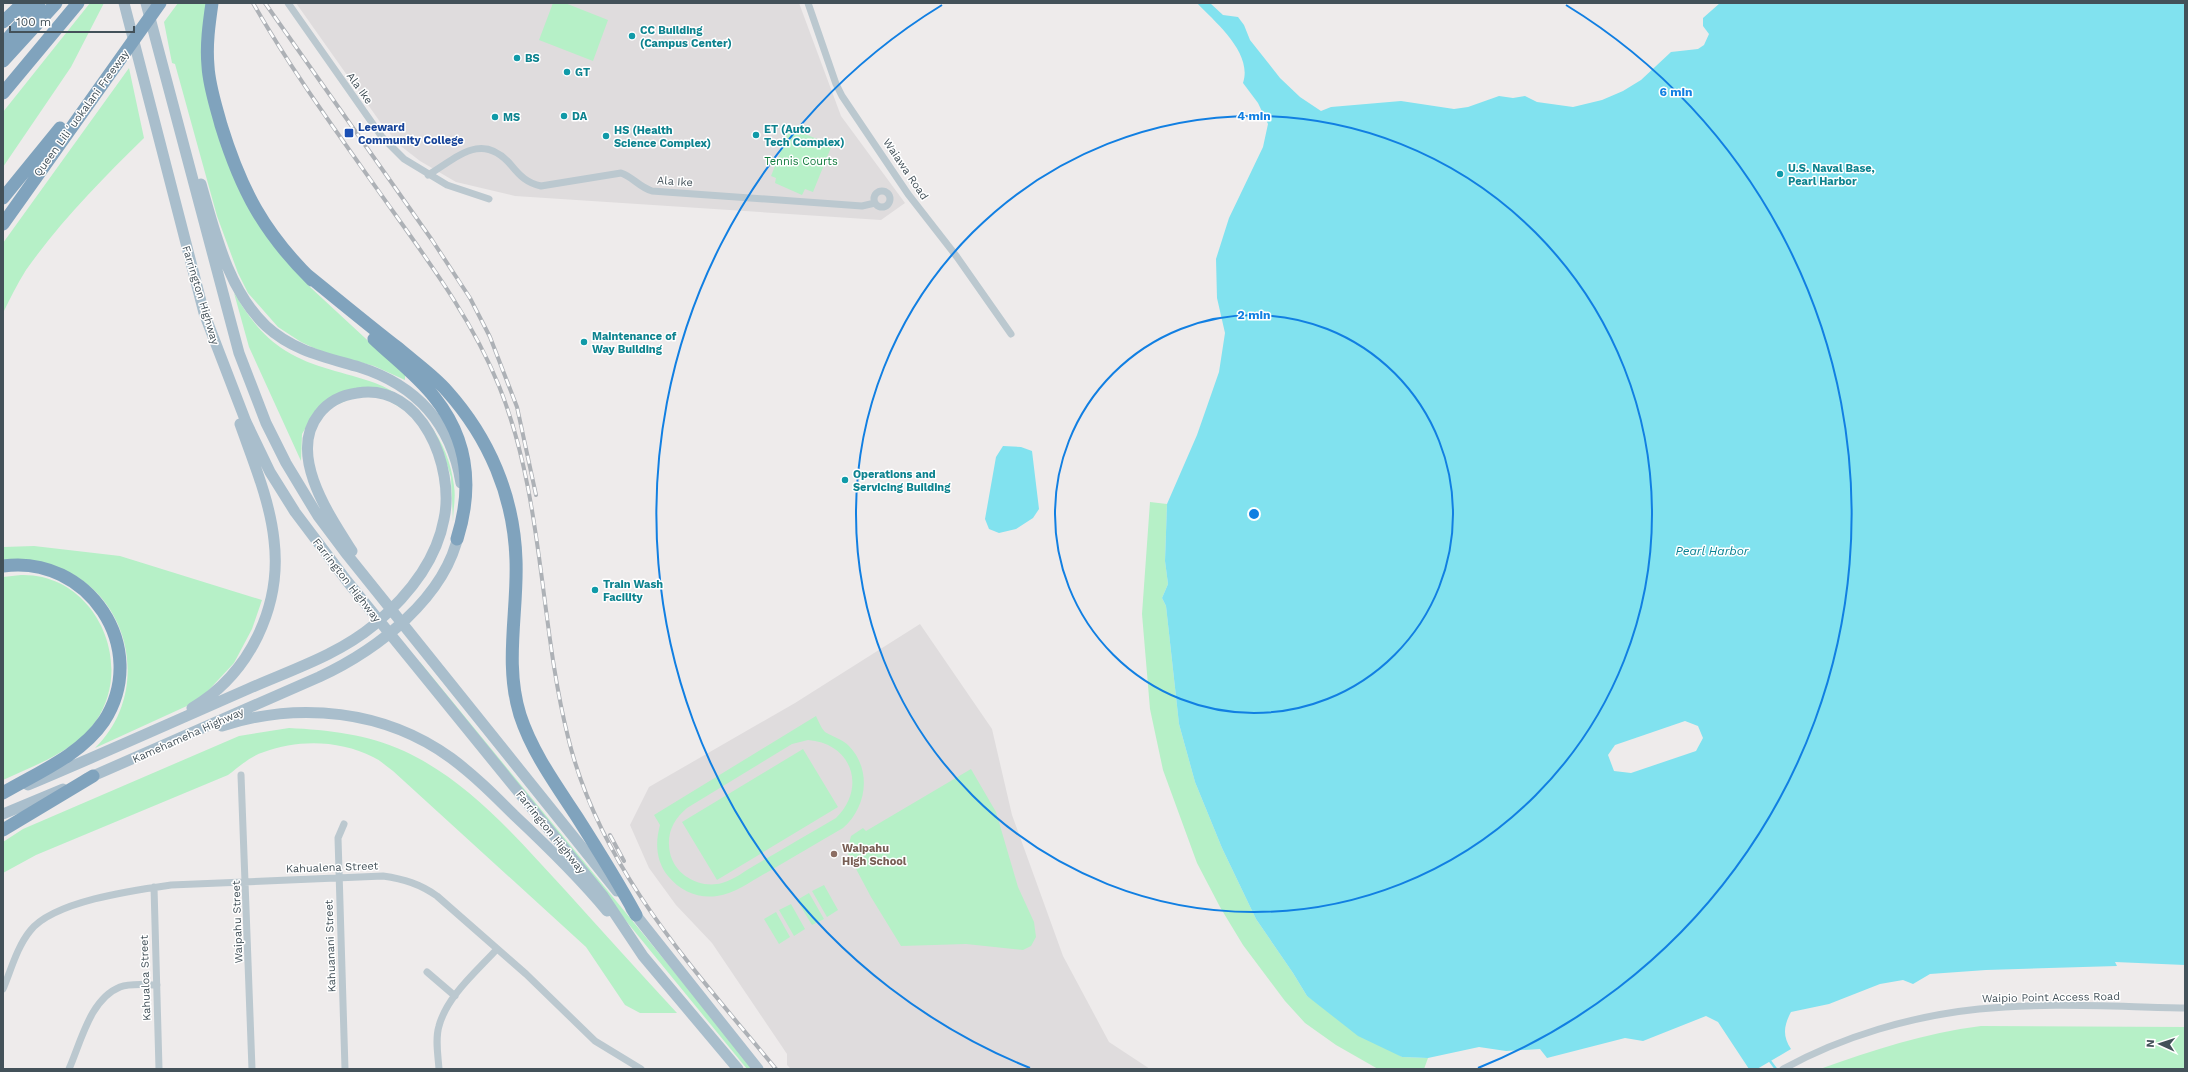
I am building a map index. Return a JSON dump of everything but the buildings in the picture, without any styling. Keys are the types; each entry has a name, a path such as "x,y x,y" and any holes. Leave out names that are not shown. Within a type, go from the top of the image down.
{"highway":[{"path":"3,22 23,3"},
{"path":"3,44 39,3"},
{"path":"3,61 56,3"},
{"path":"3,93 78,3"},
{"path":"3,198 159,3"},
{"name":"Queen Liliʻuokalani Freeway","path":"3,224 159,3"},
{"path":"212,3 207,41 208,67 215,102 232,160 244,190 259,216 282,249 434,397 450,420 462,450 467,472 465,511 457,539"},
{"path":"306,274 445,389 473,424 486,446 504,487 515,538 516,562 512,656 515,694 520,713 535,751 610,867 636,915"},
{"path":"3,566 24,566 50,571 69,580 88,593 112,626 120,664 117,693 104,720 96,731 75,750 3,794"},
{"path":"3,830 93,776"}],"main road":[{"name":"Farrington Highway","path":"124,3 204,313 246,422 270,472 295,512 400,648 603,896 644,956 738,1069"},
{"name":"Farrington Highway","path":"146,3 234,338 266,423 286,463 318,516 386,606 579,842 758,1069"},
{"name":"Kamehameha Highway","path":"3,814 165,745 330,672 370,649 396,629 420,604 443,571 457,539 462,500 459,469 446,434 428,409 393,381 293,346 265,325 246,301 235,282 215,231 166,81"},
{"path":"122,746 202,701 224,684 244,660 259,634 270,604 276,557 271,521 247,444 226,388 204,313"},
{"path":"122,746 331,653 358,637 384,616 410,590 430,558 444,520 446,494 442,462 431,436 413,412 394,399 383,394 361,392 341,397 323,408 311,426 306,449 309,470 345,540 386,606"},
{"path":"165,745 256,717 301,712 348,715 378,722 410,734 451,758 536,835 605,909 644,956"},
{"name":"Kamehameha Highway","path":"3,794 122,746"}],"street":[{"name":"Ala Ike","path":"288,3 299,21 382,137 404,159 446,185 489,199"},
{"name":"Waiawa Road","path":"808,3 836,84 842,96 908,194 957,257 1011,334"},
{"name":"Ala Ike","path":"428,175 469,151 488,148 504,157 527,181 541,186 621,173 627,175 639,186 652,191 862,206 875,203"},
{"name":"Waipahu Street","path":"241,775 252,1069"},
{"name":"Kahuanani Street","path":"344,824 338,838 345,1069"},
{"name":"Kahualena Street","path":"3,989 29,932 46,917 84,902 154,887 186,884 383,876 412,882 424,887 497,949 595,1041 641,1069"},
{"name":"Kahualoa Street","path":"154,887 159,1069"},
{"path":"439,1069 439,1026 445,1010 455,996 497,949"},
{"path":"427,972 455,996"},
{"path":"69,1069 91,1019 104,998 121,987 130,985 156,985"},
{"name":"Waipio Point Access Road","path":"1784,1069 1795,1062 1877,1030 1908,1021 1950,1013 2012,1007 2185,1008"}],"shaded area":[{"name":"Leeward Community College","path":"296,3 799,3 841,116 905,203 881,220 515,196 456,182 420,161 402,147 383,126"},
{"name":"Waipahu High School","path":"920,624 992,729 1012,815 1063,956 1109,1042 1150,1069 791,1069 787,1065 787,1054 712,943 676,905 649,868 630,825 649,787 795,703"}],"green space":[{"path":"90,3 104,3 71,67 3,167 3,112"},
{"path":"178,3 208,3 205,26 225,155 297,272 310,287 405,375 405,380 374,366 325,353 301,342 278,327 248,293 238,273 217,216 175,64 172,63 164,22"},
{"path":"553,3 565,3 608,20 593,61 539,40"},
{"path":"129,68 144,138 97,185 39,252 26,270 3,313 3,243"},
{"name":"Tennis Courts","path":"790,128 832,145 813,192 805,189 802,195 775,183 776,178 771,176"},
{"path":"234,293 263,333 286,351 307,362 364,379 391,390 418,410 438,437 446,453 451,469 455,490 453,522 451,477 444,455 426,423 371,390 313,415 302,434 301,461 249,347"},
{"path":"1150,502 1167,504 1165,561 1168,584 1162,598 1166,606 1179,724 1195,782 1222,848 1256,919 1307,996 1402,1057 1428,1058 1424,1069 1378,1069 1336,1045 1305,1023 1285,1001 1243,945 1220,907 1197,863 1163,770 1150,709 1142,614"},
{"path":"34,546 120,556 262,600 252,629 234,663 205,694 189,705 95,748 111,728 122,705 127,681 127,657 121,633 111,610 95,591 74,575 49,566 3,561 3,547"},
{"path":"21,575 47,578 69,589 87,605 101,625 109,648 111,673 107,698 96,721 88,732 78,741 54,756 3,780 3,577"},
{"path":"420,662 754,1069 747,1069 417,665"},
{"path":"816,716 825,732 849,746 861,766 864,777 862,799 857,810 843,828 743,887 724,895 710,897 690,893 678,886 668,876 659,858 657,838 660,825 654,815","holes":["808,740 823,743 835,749 844,758 850,769 852,781 851,794 846,806 836,818 726,882 714,884 698,882 690,879 677,868 670,853 669,840 674,823 687,808 792,744"]},
{"path":"289,728 347,734 390,745 428,763 450,778 471,794 510,831 677,1013 640,1013 625,1005 586,947 393,771 376,758 347,747 319,743 305,743 277,748 259,754 245,762 228,775 36,855 3,873 3,842 23,829 239,736"},
{"path":"803,749 838,807 717,880 682,822"},
{"path":"971,769 996,812 1018,887 1034,922 1036,937 1031,946 1023,950 966,944 901,946 871,897 847,852 851,836 863,828 866,831"},
{"path":"824,885 838,910 827,917 812,891"},
{"path":"809,893 824,919 812,925 797,900"},
{"path":"791,904 805,929 794,936 779,910"},
{"path":"776,912 790,937 779,944 764,919"},
{"path":"1981,1026 2185,1027 2185,1069 1820,1069 1899,1043 1940,1033"}],"water":[{"name":"Pearl Harbor","path":"1197,3 1210,3 1223,15 1238,17 1244,25 1250,40 1280,78 1300,97 1321,111 1331,107 1401,101 1454,109 1468,107 1499,96 1513,98 1525,96 1537,102 1573,107 1602,100 1623,91 1641,80 1671,52 1698,49 1704,45 1709,34 1703,26 1703,18 1720,3 2185,3 2185,965 2115,962 2117,966 1986,970 1930,974 1913,984 1903,980 1880,984 1829,1004 1791,1012 1787,1021 1785,1035 1791,1049 1757,1069 1749,1069 1718,1022 1706,1016 1643,1041 1625,1038 1547,1058 1540,1049 1506,1051 1479,1047 1428,1058 1402,1057 1358,1036 1307,996 1256,919 1222,848 1195,782 1179,724 1166,606 1162,598 1168,584 1165,561 1167,504 1197,435 1219,372 1225,333 1217,298 1216,259 1229,218 1263,147 1268,124 1258,103 1243,83 1245,72 1243,61 1238,50 1223,29"},
{"path":"1003,446 1021,447 1032,451 1039,509 1033,518 1016,529 999,533 989,529 985,519 996,457"}],"pier":[{"path":"1685,721 1698,726 1703,738 1696,751 1631,773 1614,771 1608,755 1615,745"}],"waterway":[{"path":"1770,1061 1776,1069"}],"railway":[{"path":"253,3 302,82 451,295 489,362 514,428 525,472 540,560 551,649 559,693 568,737 583,785 602,830 626,873 652,914 713,993 776,1069"},
{"path":"265,3 432,240 470,298 490,337 517,407 536,495"},
{"path":"610,835 624,861"}],"place":[{"name":"CC Building (Campus Center)","path":"632,36"},
{"name":"BS","path":"517,58"},
{"name":"GT","path":"567,72"},
{"name":"DA","path":"564,116"},
{"name":"MS","path":"495,117"},
{"name":"Leeward Community College","path":"349,133"},
{"name":"ET (Auto Tech Complex)","path":"756,135"},
{"name":"HS (Health Science Complex)","path":"606,136"},
{"name":"U.S. Naval Base, Pearl Harbor","path":"1780,174"},
{"name":"Maintenance of Way Building","path":"584,342"},
{"name":"Operations and Servicing Building","path":"845,480"},
{"name":"Train Wash Facility","path":"595,590"},
{"name":"Waipahu High School","path":"834,854"}]}
